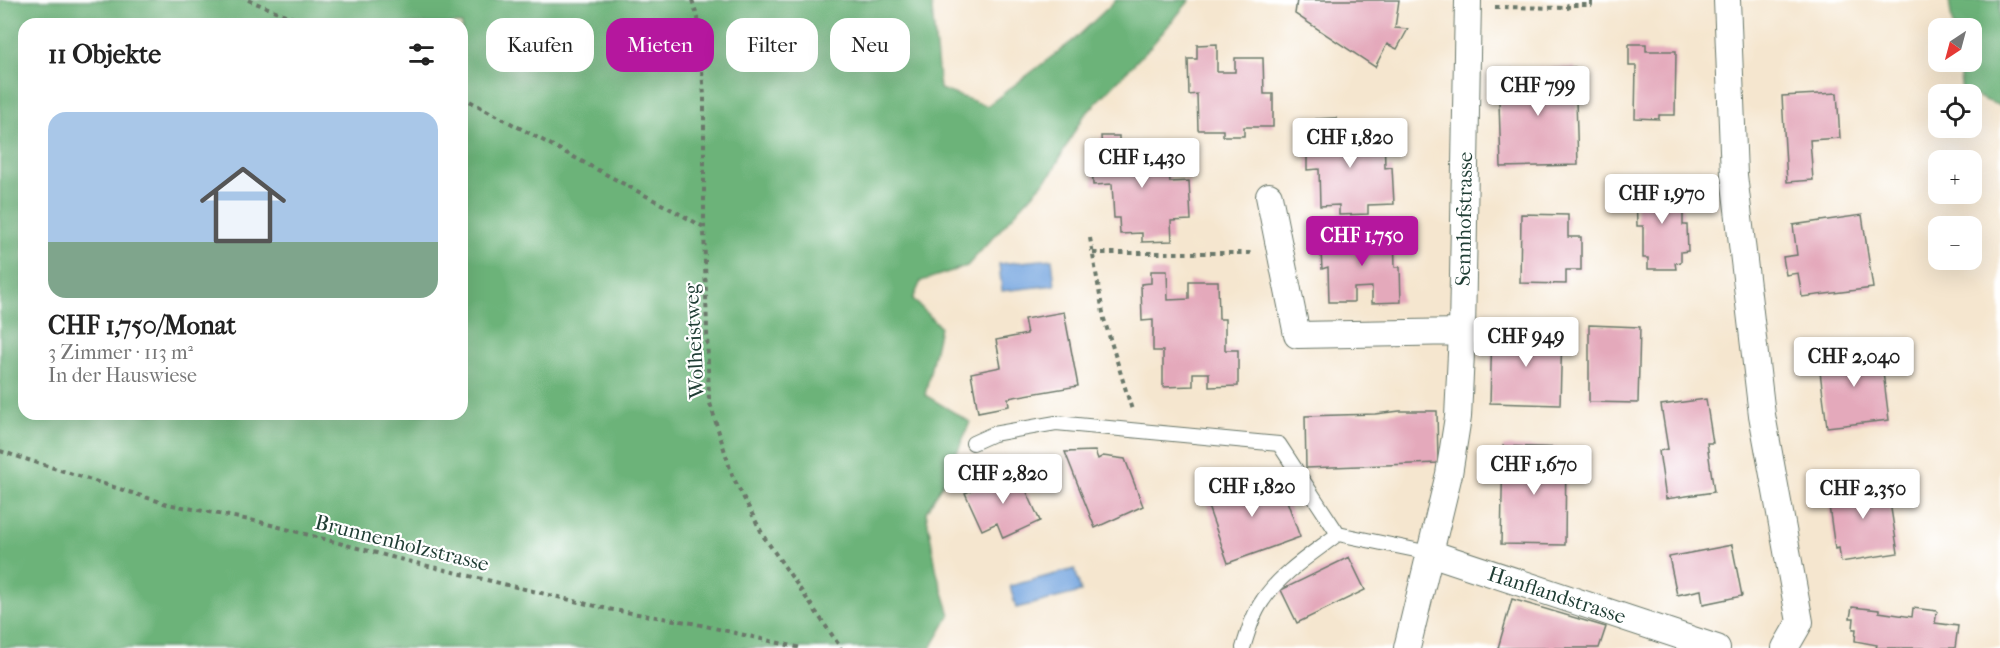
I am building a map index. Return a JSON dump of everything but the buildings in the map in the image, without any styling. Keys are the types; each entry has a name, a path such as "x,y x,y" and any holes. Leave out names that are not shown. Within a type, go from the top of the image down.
{"street":[{"name":"Sennhofstrasse","path":"1407,648 1449,474 1458,417 1462,332 1468,0"},
{"path":"1727,0 1734,175 1759,392 1800,622 1785,648"},
{"path":"1269,196 1297,335 1462,332"},
{"name":"Hanflandstrasse","path":"1430,553 1717,648"}],"lane":[{"path":"973,443 993,434 1056,423 1279,444 1338,534 1430,553"},
{"path":"1243,648 1262,601 1293,570 1338,534"}],"path":[{"path":"248,0 293,18"},
{"name":"Wolheistweg","path":"692,0 698,18 704,96 704,227 709,400 732,475 764,537 841,648"},
{"path":"1514,7 1568,8 1568,5 1591,5 1591,0"},
{"path":"468,100 704,227"},
{"path":"1093,252 1252,253 1252,230 1276,228"},
{"path":"1090,238 1104,319 1139,431"},
{"name":"Brunnenholzstrasse","path":"0,451 167,504 260,522 399,559 608,609 692,623 801,648"}],"green space":[{"path":"0,0 931,0 940,89 987,106 1075,39 1116,0 1190,0 1151,46 1082,118 1051,174 967,266 921,281 913,299 940,327 925,395 970,422 948,474 926,512 937,573 950,615 931,648 0,648"},
{"path":"1949,0 2000,0 2000,106 1982,99 1982,84 1961,84 1959,72 1982,72 1982,18 1952,18"}],"water":[{"path":"1052,259 1055,285 1002,291 999,264"},
{"path":"1075,569 1081,592 1016,608 1010,586"}]}
